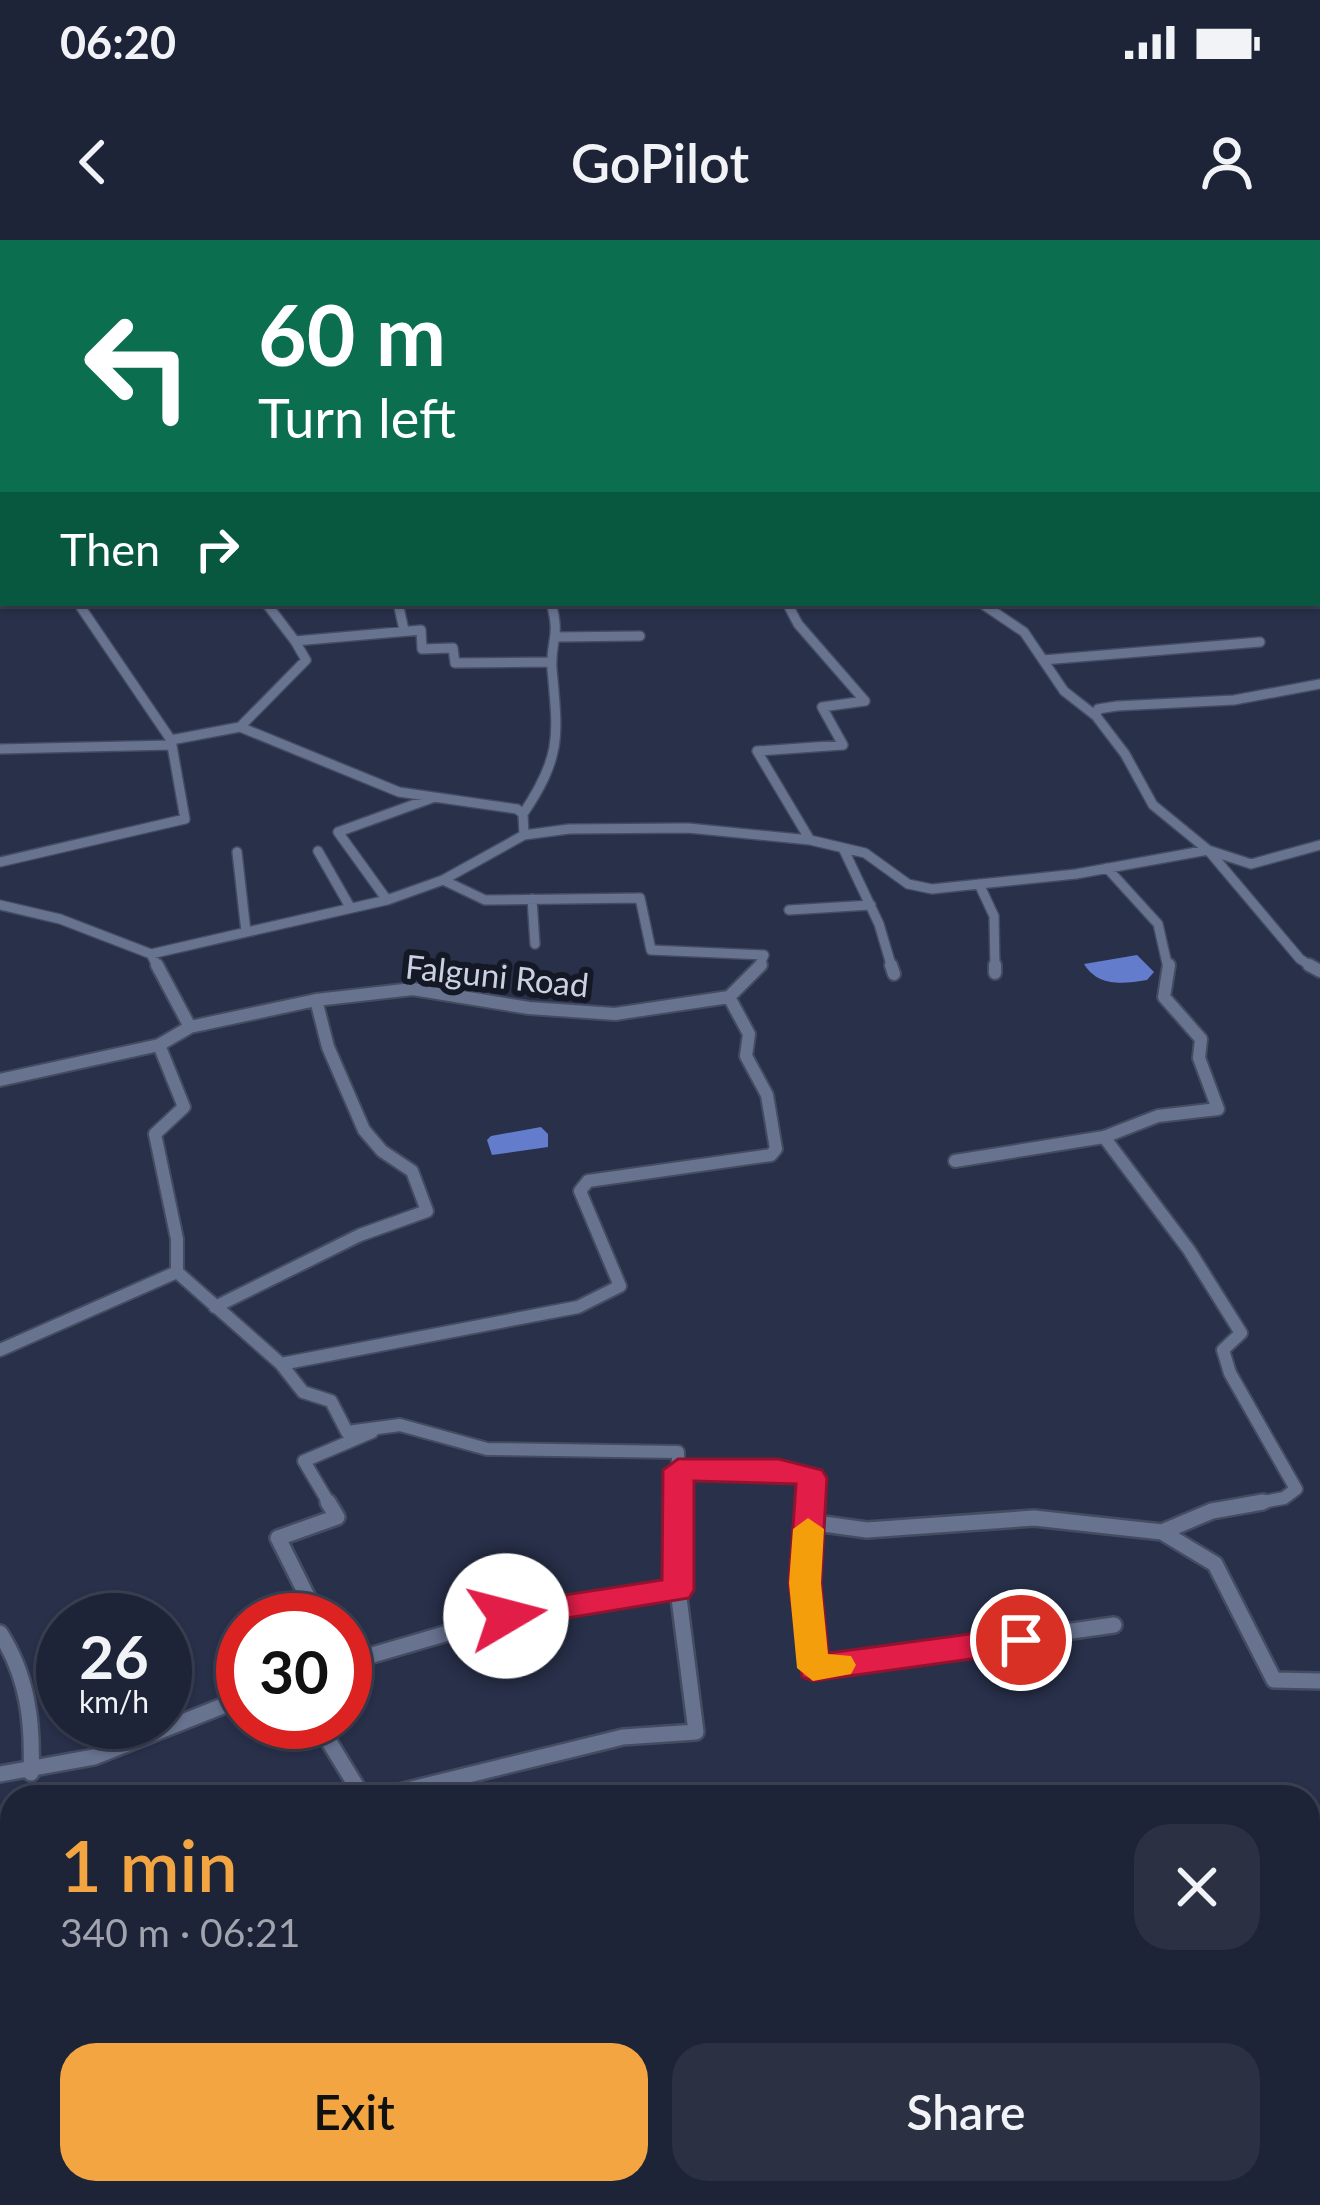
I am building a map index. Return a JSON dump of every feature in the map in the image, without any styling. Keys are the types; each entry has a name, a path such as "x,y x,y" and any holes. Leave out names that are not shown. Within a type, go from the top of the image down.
{"street":[{"path":"0,862 185,819 172,742 80,606"},
{"path":"0,749 172,742 240,727 305,660 272,606"},
{"path":"399,606 404,630"},
{"path":"524,835 523,814 550,774 559,714 550,662 557,637 552,606"},
{"path":"789,606 798,624 865,701 822,706 843,745 757,751 810,840"},
{"path":"985,606 1024,632 1064,691 1096,716 1153,805 1208,850 1300,959 1320,971"},
{"path":"295,641 421,630 422,649 453,648 454,663 550,662"},
{"path":"557,637 640,636"},
{"path":"1043,660 1260,642"},
{"path":"1096,716 1099,709 1117,706 1234,700 1320,684"},
{"path":"240,727 399,792 523,814"},
{"path":"387,900 338,832 435,796"},
{"path":"0,905 60,919 151,954 387,900 443,880 524,835 568,829 688,827 810,840 865,854 908,884 932,890 1208,850 1251,864 1320,845"},
{"path":"843,848 871,905 894,974"},
{"path":"318,851 350,907"},
{"path":"237,852 246,932"},
{"path":"955,1161 1104,1137 1158,1116 1218,1109 1199,1058 1201,1039 1164,998 1173,962 1157,919 1106,868"},
{"path":"281,1364 578,1307 620,1286 580,1191 588,1181 732,1162 771,1155 776,1149 767,1095 746,1056 749,1034 729,997 766,959 758,951 657,953 651,950 640,898 473,899 443,880"},
{"path":"979,884 994,916 995,973"},
{"path":"532,899 535,944"},
{"path":"789,910 871,905"},
{"path":"151,954 190,1027"},
{"name":"Falguni Road","path":"0,1080 159,1045 190,1027 316,1000 413,989 529,1007 615,1014 729,997"},
{"path":"215,1307 360,1234 427,1210 412,1171 382,1151 364,1130 328,1047 316,1000"},
{"path":"159,1045 184,1106 155,1133 177,1239 177,1272 281,1364 303,1392 331,1401 347,1432 400,1425 487,1449 678,1453 678,1590 696,1732 622,1737 428,1785"},
{"path":"1104,1137 1189,1250 1241,1333 1223,1350 1230,1373 1296,1489 1284,1498 1212,1511 1162,1532"},
{"path":"0,1350 177,1272"},
{"path":"306,1593 278,1538 337,1517 304,1461 380,1428"},
{"path":"678,1470 779,1470 812,1478 805,1583 813,1668 1114,1625"},
{"path":"809,1522 867,1530 1034,1518 1162,1532 1215,1564 1274,1680 1320,1682"},
{"path":"372,1655 506,1616 678,1590"},
{"path":"0,1634 13,1651 34,1718 32,1773"},
{"path":"0,1774 32,1773 116,1751 216,1709"},
{"path":"334,1749 356,1785"}],"water":[{"path":"1137,955 1154,972 1147,980 1104,980 1084,964"},
{"path":"541,1127 548,1134 548,1147 492,1155 487,1140 491,1136"}],"slow traffic":[{"path":"808,1529 805,1583 813,1668 839,1665"}],"route":[{"path":"506,1616 678,1590 678,1470 779,1470 812,1478 805,1583 813,1668 1021,1640"}]}
